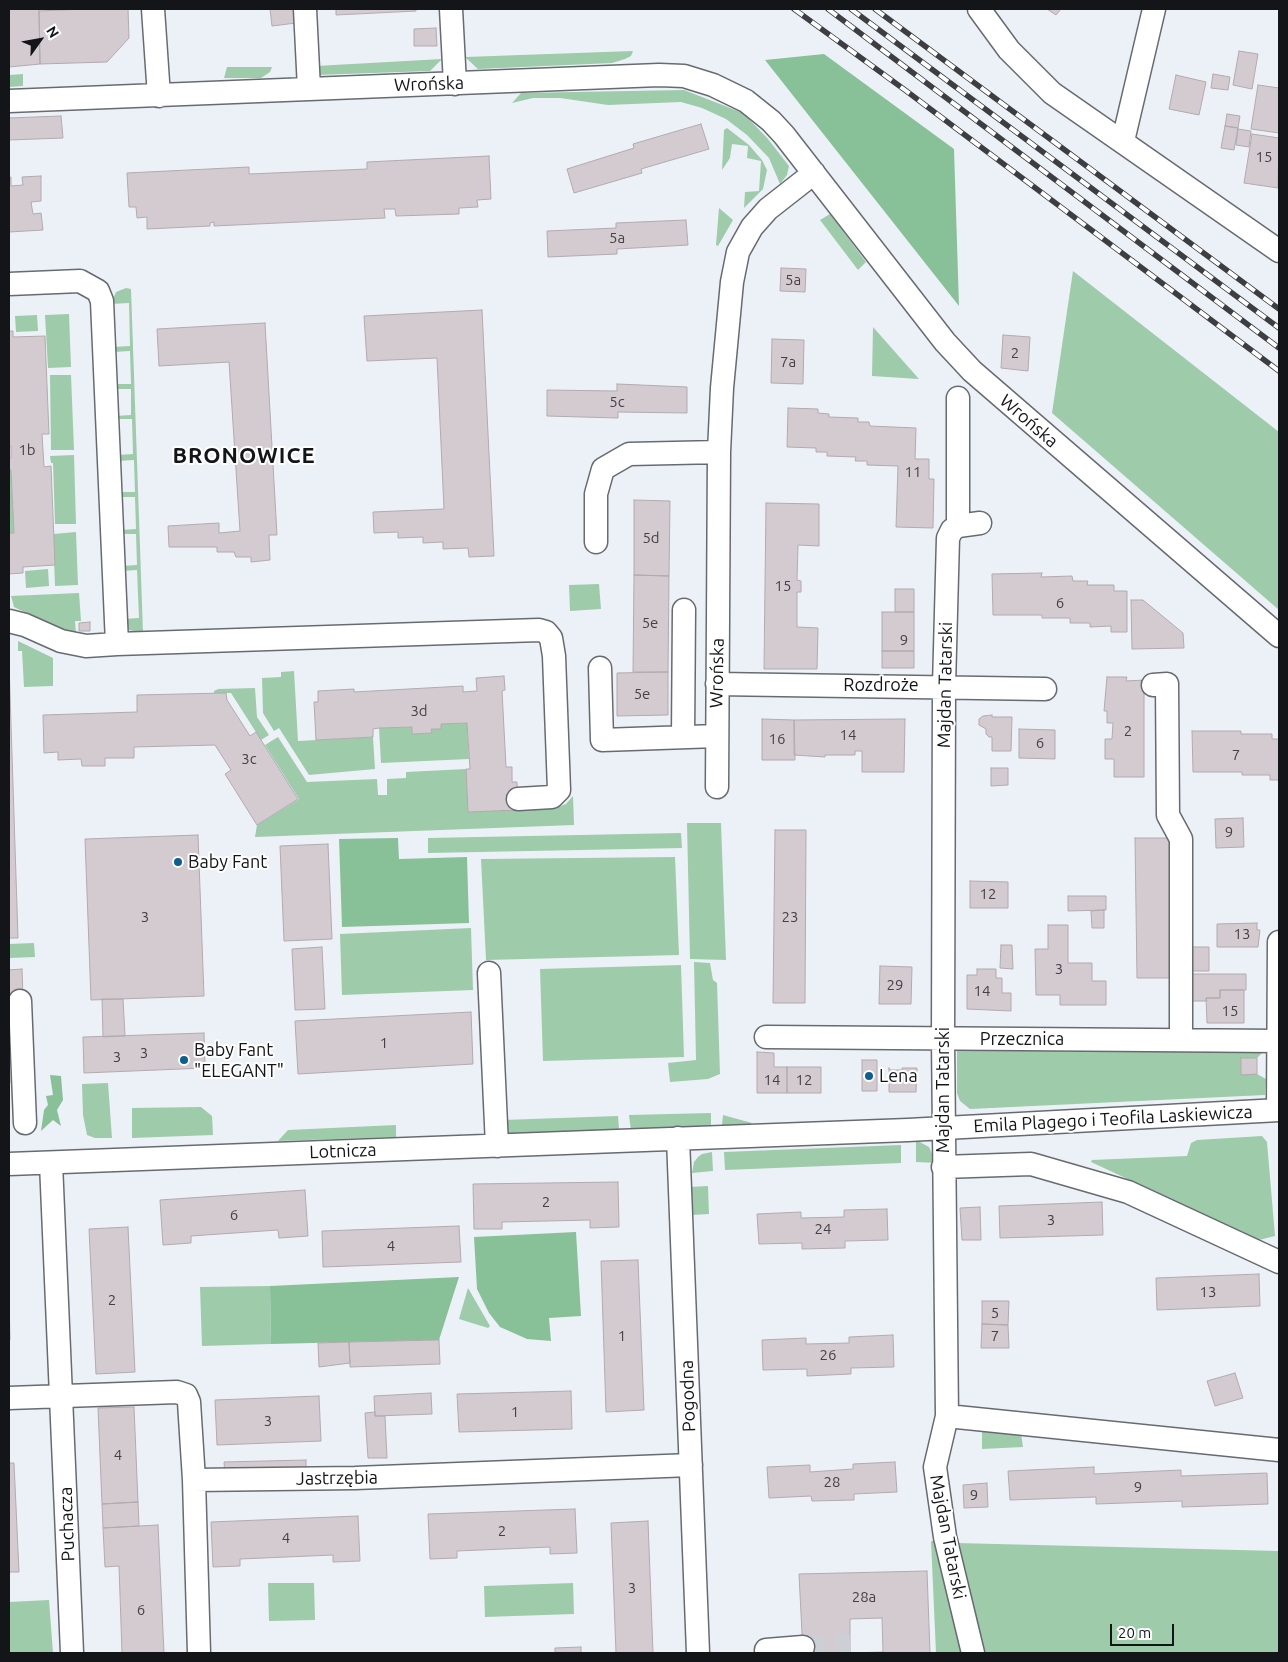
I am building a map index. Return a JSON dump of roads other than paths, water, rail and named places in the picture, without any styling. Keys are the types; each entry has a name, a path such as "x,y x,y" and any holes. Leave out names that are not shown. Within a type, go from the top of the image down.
{"street":[{"path":"153,9 159,96"},
{"path":"305,9 309,89"},
{"path":"451,9 455,84"},
{"path":"1123,141 1154,9"},
{"path":"980,10 1009,50 1052,92 1279,251"},
{"name":"Wrońska","path":"9,101 659,75 699,80 731,92 757,110 784,135 945,342 972,371 1279,636"},
{"name":"Wrońska","path":"717,787 719,452 722,388 730,302 738,252 759,218 814,173"},
{"path":"9,284 80,281 98,291 102,301 117,644"},
{"name":"Majdan Tatarski","path":"958,398 969,524 952,530 948,538 944,686 943,1039 947,1416 935,1467 945,1537 973,1653"},
{"path":"596,542 596,494 603,468 630,454 719,452"},
{"path":"683,737 684,610"},
{"path":"9,621 25,625 61,641 86,646 529,630 546,632 551,638 554,656 559,790 552,797 518,799"},
{"path":"600,668 602,740 717,736"},
{"name":"Rozdroże","path":"717,684 1045,688"},
{"path":"1154,685 1167,684 1168,815 1181,839 1181,1039"},
{"path":"1279,942 1279,1110"},
{"path":"489,973 497,1146"},
{"path":"20,1001 25,1123"},
{"name":"Przecznica","path":"766,1037 1278,1041"},
{"name":"Emila Plagego i Teofila Laskiewicza","path":"678,1138 943,1128 1279,1110"},
{"name":"Lotnicza","path":"9,1164 678,1138"},
{"name":"Pogodna","path":"678,1138 698,1653"},
{"name":"Puchacza","path":"51,1163 72,1653"},
{"path":"944,1167 1031,1164 1128,1192 1279,1262"},
{"path":"9,1398 177,1392 186,1395 189,1402 194,1480 199,1653"},
{"path":"947,1416 1279,1450"},
{"name":"Jastrzębia","path":"194,1480 355,1478 691,1465"},
{"path":"766,1650 803,1648"}],"tunnel":[{"path":"803,1647 850,1645"}],"railway":[{"path":"794,9 1279,371"},
{"path":"828,9 1279,348"},
{"path":"851,9 1279,328"},
{"path":"875,9 1279,309"}],"place":[{"name":"Baby Fant","path":"178,862"},
{"name":"Baby Fant \"ELEGANT\"","path":"184,1060"},
{"name":"Lena","path":"869,1076"}],"district":[{"name":"BRONOWICE","path":"244,456"}]}
